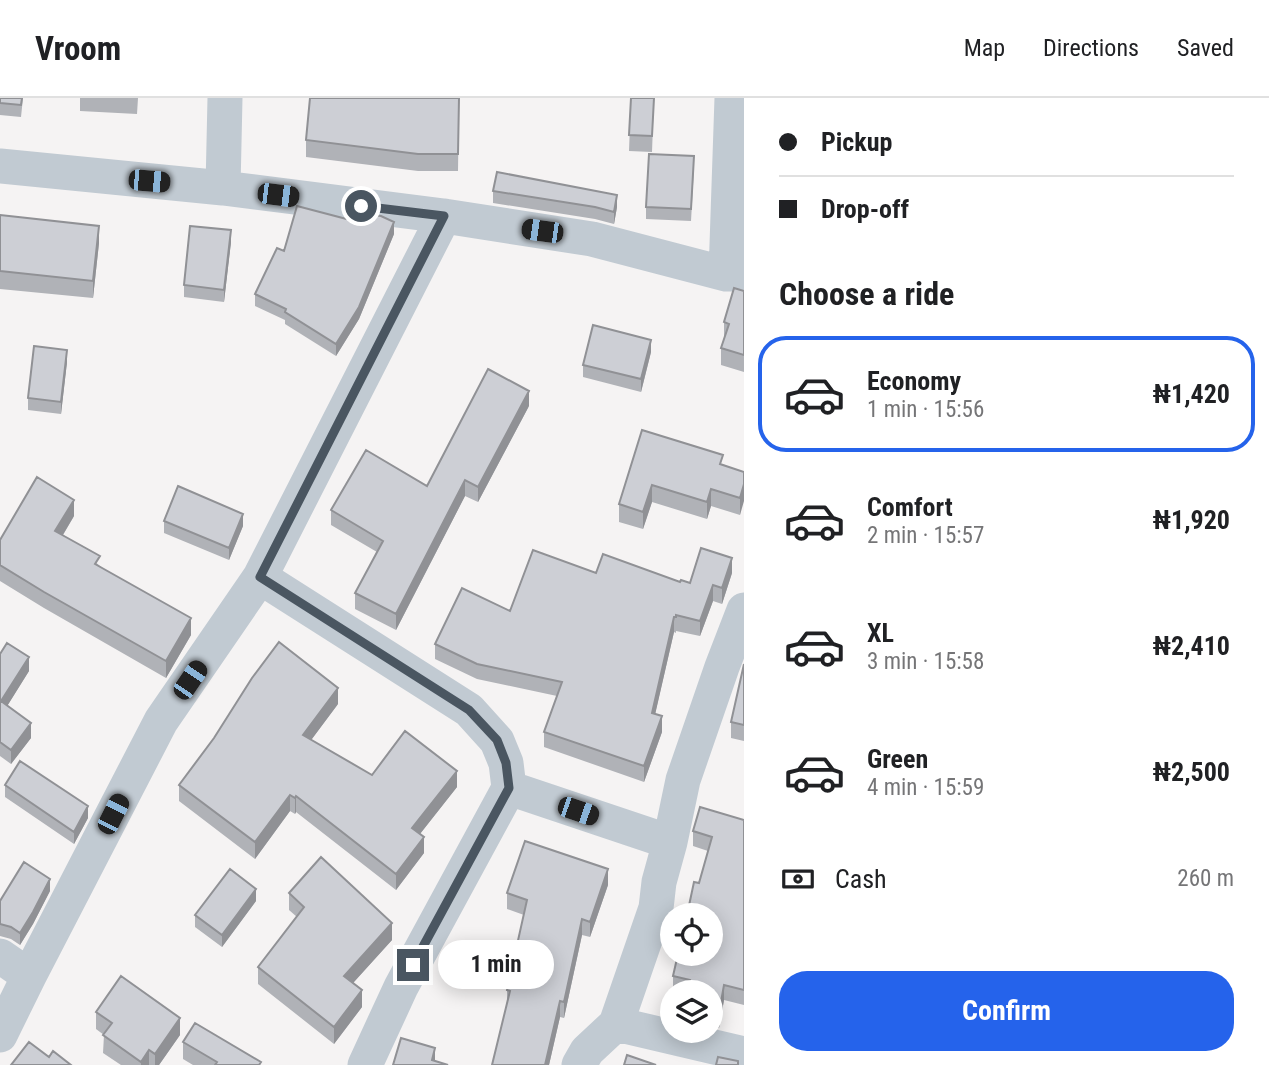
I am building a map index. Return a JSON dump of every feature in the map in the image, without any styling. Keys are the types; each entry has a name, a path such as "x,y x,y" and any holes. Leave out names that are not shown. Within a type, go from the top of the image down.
{"street":[{"path":"223,188 225,98"},
{"path":"0,166 223,188 444,216 592,239 735,274 732,98"},
{"path":"0,1035 161,721 260,577 444,216"},
{"path":"260,577 469,710 497,740 506,763 509,788 401,987 365,1065"},
{"path":"579,1065 587,1051 617,1024 656,908 659,882 683,780 733,669 744,610"},
{"path":"509,788 670,842"},
{"path":"0,956 29,976"},
{"path":"617,1024 744,1054"}],"building":[{"path":"0,98 22,98 21,105 0,103"},
{"path":"310,98 459,98 458,154 418,154 306,140"},
{"path":"631,98 654,98 652,136 629,135"},
{"path":"649,154 694,156 691,209 646,207"},
{"path":"497,172 617,195 614,212 493,191"},
{"path":"297,206 358,222 361,214 381,216 394,222 359,307 336,344 285,312 286,309 255,294 277,248 284,251"},
{"path":"0,215 99,226 93,281 0,271"},
{"path":"190,226 231,230 224,290 184,285"},
{"path":"734,288 744,291 744,355 721,348 729,324 724,322"},
{"path":"593,325 651,340 641,379 583,365"},
{"path":"34,346 67,350 61,402 28,398"},
{"path":"488,369 529,391 478,487 465,480 396,614 355,593 383,541 331,510 366,450 427,486"},
{"path":"642,430 723,455 720,464 744,472 740,498 711,489 707,502 652,485 643,512 619,504"},
{"path":"37,477 74,500 55,531 100,556 95,564 191,618 166,661 0,565 0,540"},
{"path":"178,486 243,514 229,548 164,521"},
{"path":"701,548 732,558 722,588 713,585 700,621 676,615 674,617 652,713 662,716 644,766 544,732 562,682 477,664 435,644 462,588 510,611 533,550 596,573 603,554 680,582 690,583"},
{"path":"279,642 338,688 303,735 372,775 405,731 457,771 412,828 424,837 396,874 296,796 295,798 290,795 255,842 179,785"},
{"path":"7,643 29,657 1,701 31,723 11,750 0,742 0,654"},
{"path":"744,664 744,725 731,722"},
{"path":"20,761 88,806 74,832 5,785"},
{"path":"700,807 744,820 744,990 724,985 723,991 723,980 690,980 673,976 675,966 723,966 723,903 690,903 694,882 699,883 712,837 693,831"},
{"path":"525,841 608,869 590,922 582,919 564,1002 560,1001 545,1065 492,1065 510,991 507,990 527,900 507,893"},
{"path":"321,857 392,923 344,976 362,990 334,1027 258,967 304,907 289,893"},
{"path":"24,862 50,879 20,933 0,924 0,901"},
{"path":"230,869 256,889 222,935 195,915"},
{"path":"121,976 180,1018 155,1054 149,1050 141,1062 103,1035 112,1023 96,1012"},
{"path":"195,1023 261,1062 259,1065 215,1065 217,1062 183,1042"},
{"path":"401,1038 435,1048 432,1060 448,1065 393,1065"},
{"path":"29,1042 49,1057 53,1051 71,1065 11,1065"},
{"path":"627,1055 656,1065 624,1065"},
{"path":"718,1057 738,1061 738,1065 716,1065"}],"route":[{"path":"361,206 444,216 260,577 469,710 497,740 506,763 509,788 413,965"}]}
